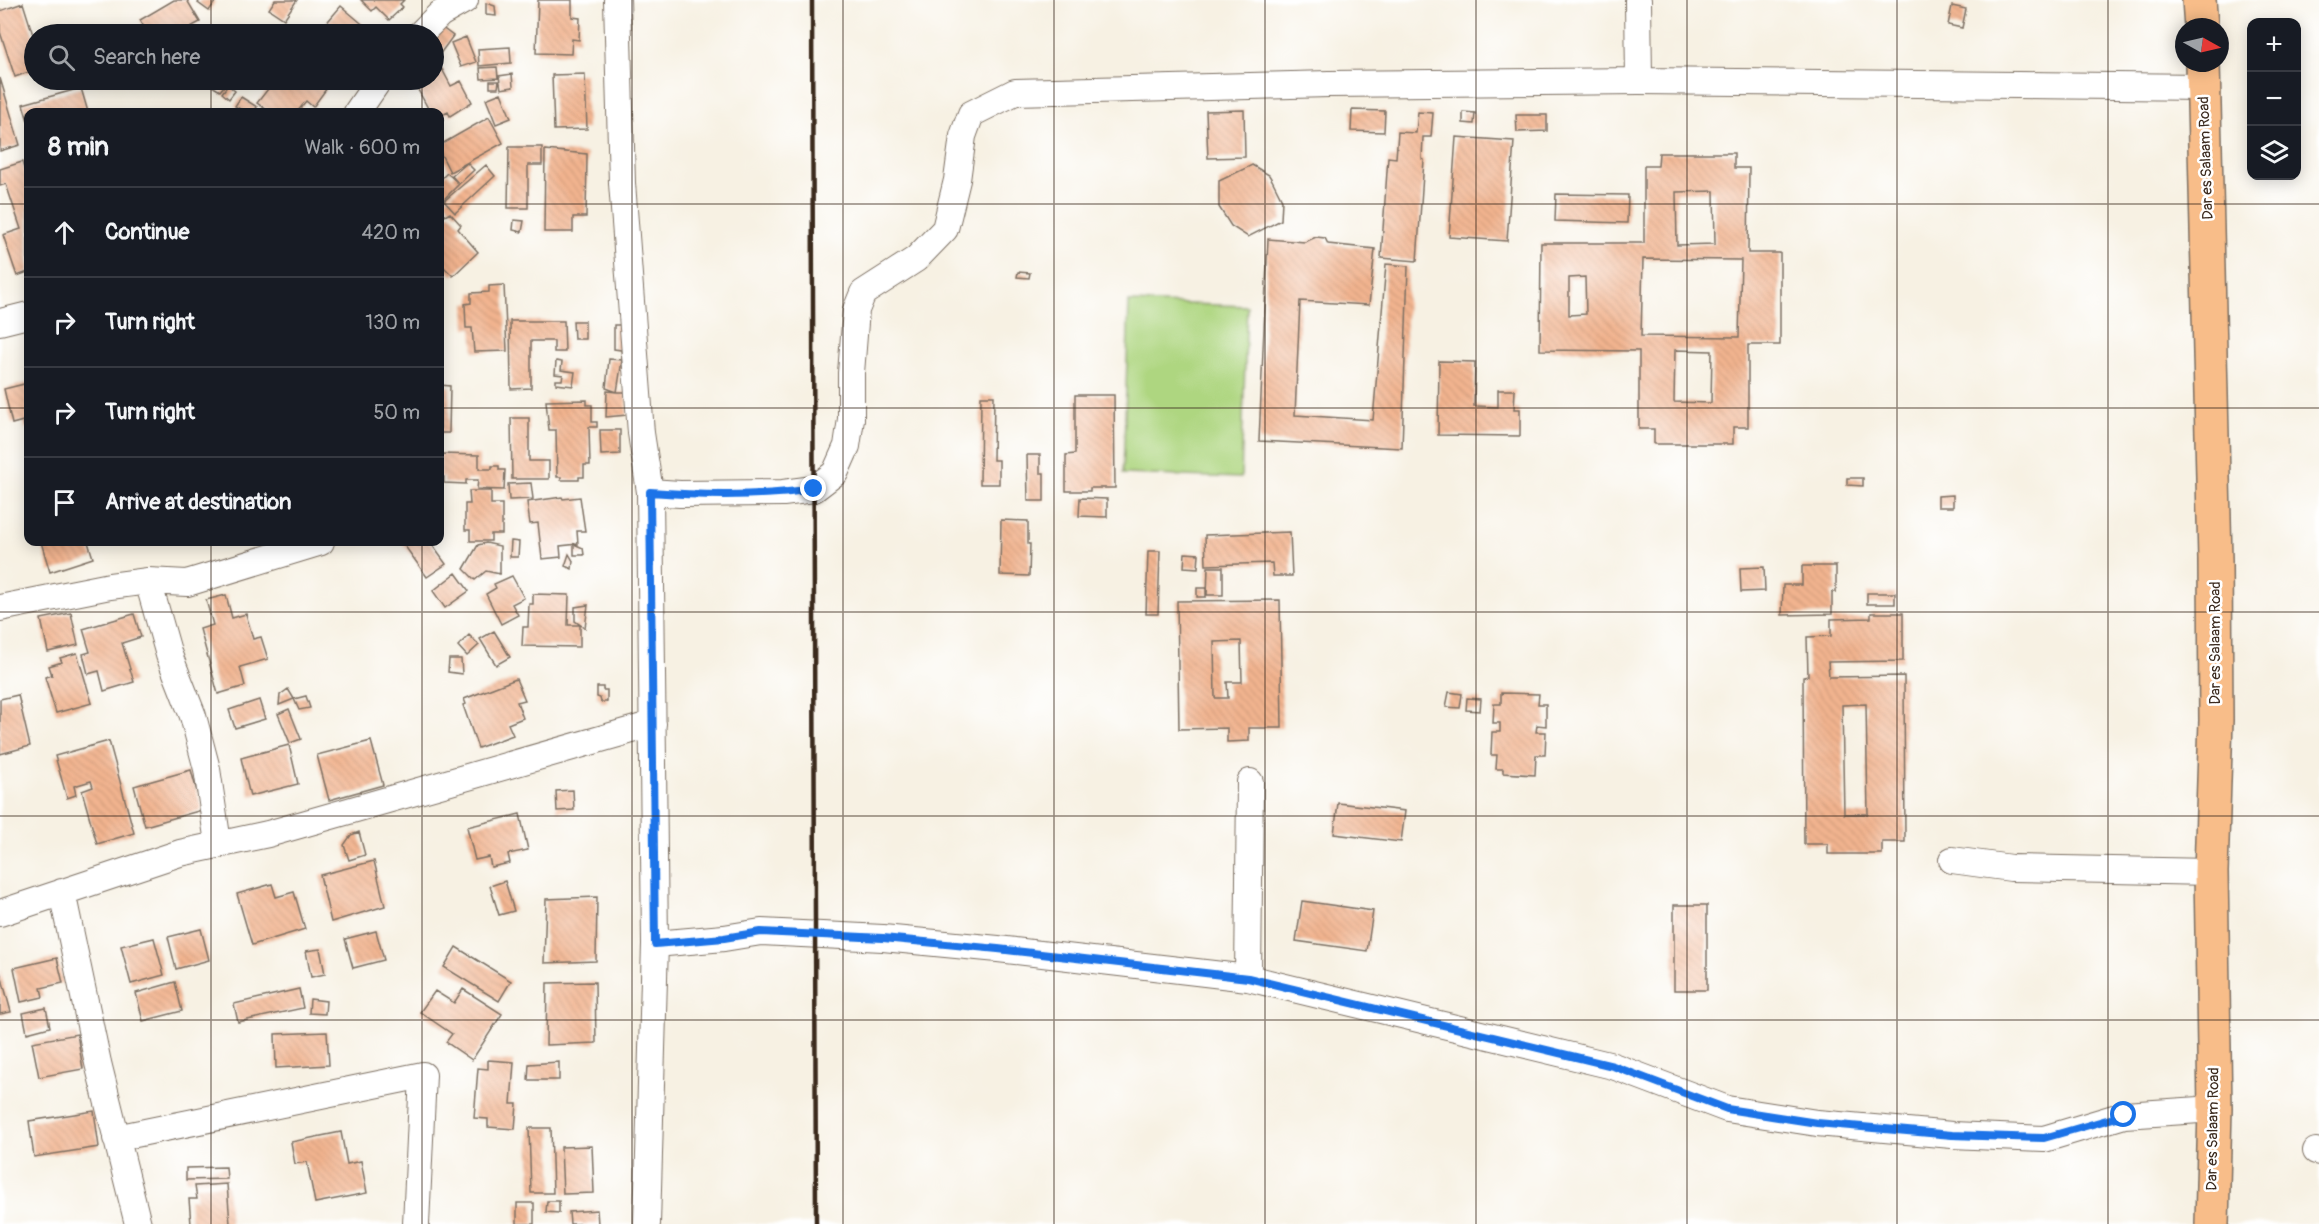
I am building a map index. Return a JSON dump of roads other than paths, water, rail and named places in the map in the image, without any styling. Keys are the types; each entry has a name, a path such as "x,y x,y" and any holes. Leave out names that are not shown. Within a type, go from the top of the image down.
{"highway":[{"path":"2199,0 2200,18"},
{"name":"Dar es Salaam Road","path":"2204,75 2215,560 2216,720 2211,872 2215,1109 2212,1224"}],"street":[{"path":"430,24 440,14 465,0"},
{"path":"617,0 624,205 640,433 650,492 655,944 647,1224"},
{"path":"1638,0 1638,81"},
{"path":"650,492 783,494 814,489 835,473 847,446 851,419 850,373 856,310 863,293 916,259 945,229 957,180 963,136 971,114 1015,92 1329,84 2204,75"},
{"path":"360,108 372,90"},
{"path":"0,322 24,316"},
{"path":"0,608 148,581 187,583 308,546"},
{"path":"148,581 169,655 193,716 204,759 218,843"},
{"path":"0,913 180,853 267,834 653,724"},
{"path":"1248,978 1250,782"},
{"path":"1952,860 2011,868 2211,872"},
{"path":"62,892 116,1138 138,1224"},
{"path":"655,944 761,932 883,938 1248,978 1613,1066 1727,1109 1817,1123 1952,1135 2044,1138 2124,1115 2215,1109"},
{"path":"116,1138 423,1075 417,1224"}],"railway":[{"path":"812,0 816,1224"}]}
